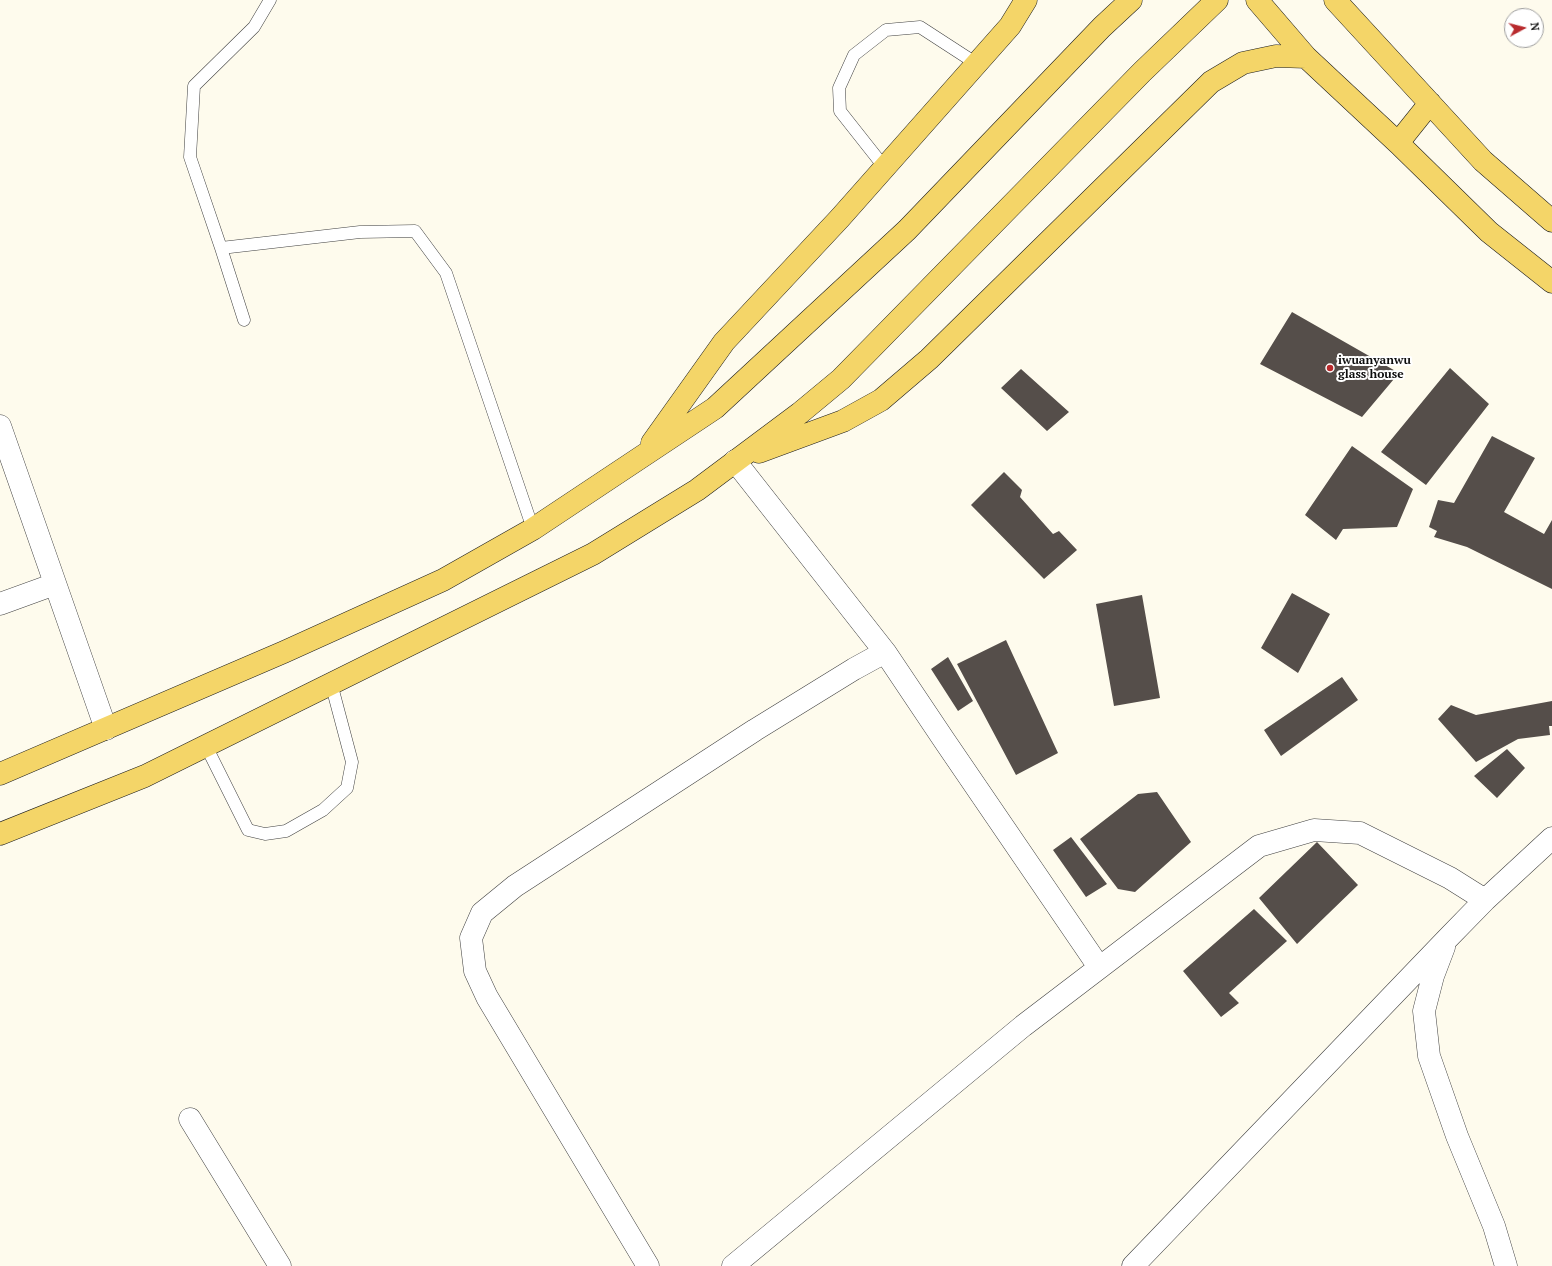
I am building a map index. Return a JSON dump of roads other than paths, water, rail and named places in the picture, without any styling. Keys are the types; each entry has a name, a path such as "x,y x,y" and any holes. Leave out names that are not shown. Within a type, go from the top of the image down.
{"main road":[{"path":"644,454 724,342 835,224 977,64 1010,26 1026,0"},
{"path":"0,774 284,652 443,580 533,529 715,408 907,230 1102,28 1131,0"},
{"path":"0,834 145,776 206,746 593,554 697,490 800,413 840,379 1142,72 1217,0"},
{"path":"1257,0 1306,57 1398,143 1489,232 1552,282"},
{"path":"1335,0 1483,161 1552,221"},
{"path":"1355,0 1360,27"},
{"path":"735,461 843,421 881,400 929,359 1211,82 1244,63 1276,56 1306,57"},
{"path":"1398,143 1430,103"}],"street":[{"path":"0,426 106,729"},
{"path":"735,461 885,652 1100,967"},
{"path":"0,604 55,584"},
{"path":"648,1266 487,997 475,971 471,938 482,913 515,886 755,730 854,669 885,652"},
{"path":"733,1266 1023,1026 1259,846 1314,830 1360,833 1450,878 1485,900"},
{"path":"1133,1266 1485,900 1552,838"},
{"path":"1446,940 1424,1011 1429,1056 1457,1136 1494,1226 1506,1266"},
{"path":"190,1119 280,1266"}],"lane":[{"path":"244,320 222,248 190,157 194,86 254,27 270,0"},
{"path":"885,168 840,111 839,88 854,55 886,30 920,27 977,64"},
{"path":"222,248 360,232 415,230 446,273 533,529"},
{"path":"206,746 248,830 265,834 286,831 323,810 347,788 352,762 331,683"}],"place":[{"name":"iwuanyanwu glass house","path":"1330,368"}]}
